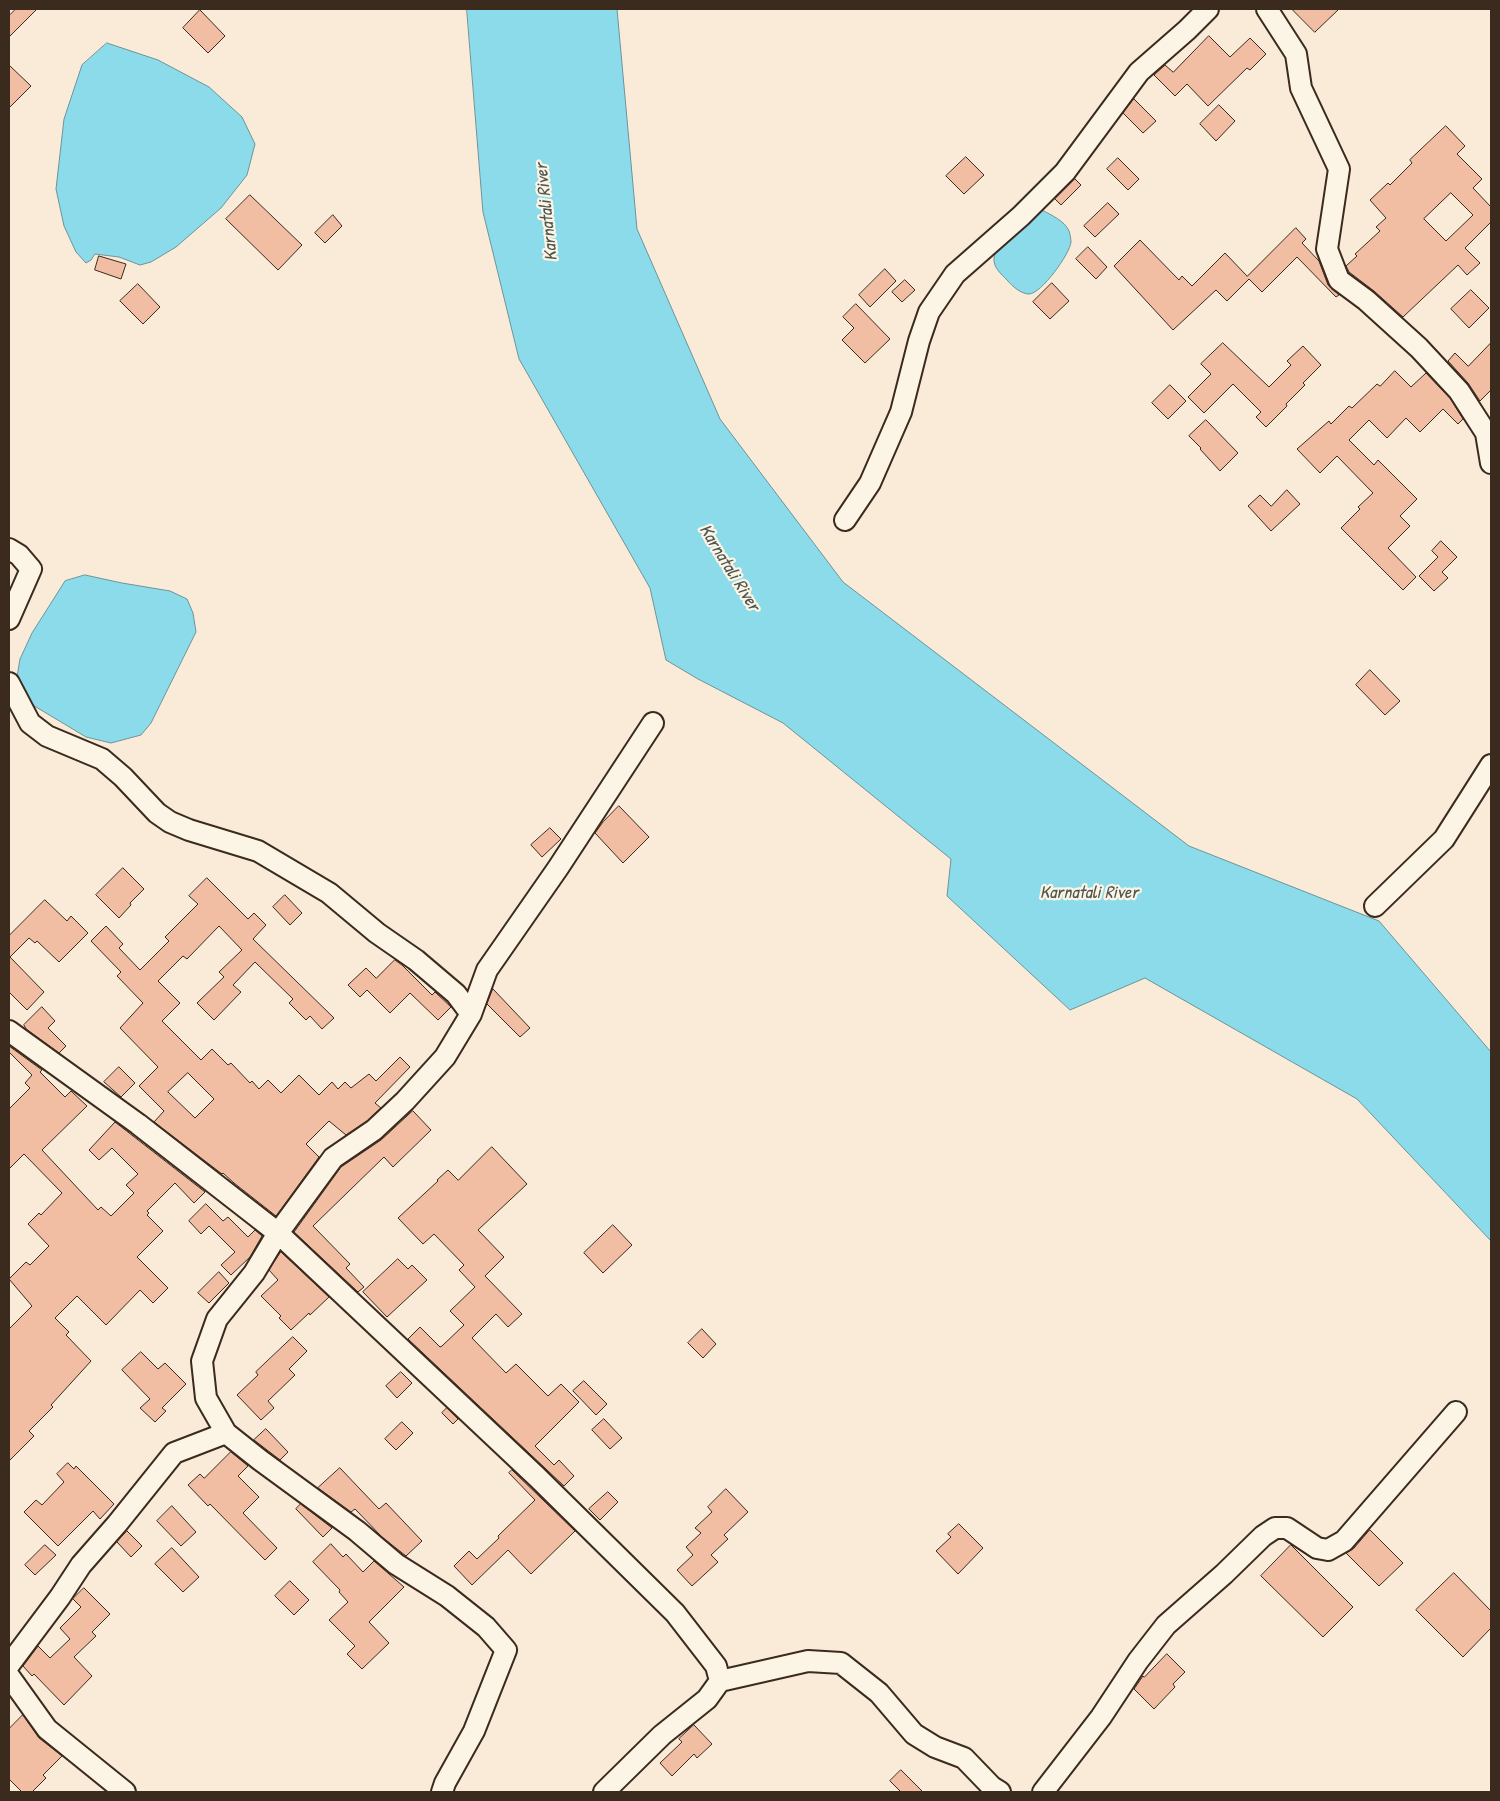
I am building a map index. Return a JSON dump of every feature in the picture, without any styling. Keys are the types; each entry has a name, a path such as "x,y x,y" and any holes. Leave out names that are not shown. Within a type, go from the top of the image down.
{"street":[{"path":"846,520 870,483 901,412 919,341 929,312 955,274 1021,216 1065,172 1140,72 1208,9"},
{"path":"1268,9 1296,54 1301,88 1339,169 1327,249 1339,280 1366,300 1419,348 1459,391 1486,433 1491,463"},
{"path":"9,550 19,555 31,569 9,619"},
{"path":"9,683 30,723 47,736 102,759 157,814 170,822 189,830 258,851 329,893 377,933 416,960 456,994 471,1014"},
{"path":"442,1792 474,1730 506,1650 486,1626 447,1596 396,1564 357,1532 226,1433 206,1398 202,1361 217,1319 254,1273 278,1233 332,1158 374,1130 445,1057 471,1014 487,970 558,868 653,723"},
{"path":"1375,906 1444,839 1491,765"},
{"path":"9,1031 138,1124 278,1233 537,1477 675,1612 716,1666 720,1681"},
{"path":"1043,1792 1101,1717 1138,1662 1166,1625 1224,1574 1263,1536 1275,1528 1287,1528 1316,1548 1328,1550 1344,1541 1456,1412"},
{"path":"9,1665 81,1565 117,1524 174,1453 226,1433"},
{"path":"604,1792 662,1735 707,1699 720,1681 808,1661 841,1662 879,1693 914,1734 935,1747 964,1758 992,1787 1000,1792"},
{"path":"9,1676 47,1729 125,1792"}],"water":[{"name":"Karnatali River","path":"467,9 617,9 637,229 720,419 843,582 1189,846 1379,921 1491,1052 1491,1241 1357,1099 1145,978 1070,1010 947,896 951,859 783,723 698,679 666,660 650,588 519,359 483,212"},
{"path":"107,43 158,60 209,87 242,117 255,144 247,175 221,208 176,247 151,262 140,265 119,257 95,254 86,263 76,252 64,226 56,189 64,119 82,65"},
{"path":"1042,210 1067,227 1071,242 1066,255 1047,281 1034,292 1026,294 1014,287 1000,273 994,258 1000,246 1007,239"},
{"path":"85,575 170,591 187,599 193,613 196,632 151,723 141,735 111,743 86,737 31,704 17,677 20,659 32,633 65,581"}],"building":[{"path":"16,9 37,9 9,37 9,16"},
{"path":"1292,9 1339,9 1315,32"},
{"path":"200,10 225,36 208,53 183,28"},
{"path":"1209,36 1230,57 1250,38 1266,54 1250,70 1247,68 1208,106 1187,84 1175,96 1154,75 1165,65 1173,72"},
{"path":"9,65 31,86 9,108"},
{"path":"1134,99 1156,121 1143,133 1123,113"},
{"path":"1219,105 1235,121 1216,141 1200,124"},
{"path":"1446,126 1465,146 1457,154 1482,179 1473,188 1491,207 1491,222 1465,248 1480,263 1467,275 1458,265 1403,317 1349,272 1346,266 1357,256 1355,254 1380,231 1376,227 1386,218 1370,200 1388,183 1390,185 1412,163 1410,160","holes":["1451,193 1473,215 1446,241 1424,219"]},
{"path":"966,157 984,175 964,194 946,176"},
{"path":"1118,158 1139,179 1128,190 1107,169"},
{"path":"1075,179 1081,185 1061,205 1055,199"},
{"path":"250,195 302,245 278,270 226,219"},
{"path":"1108,203 1119,214 1095,237 1084,226"},
{"path":"333,215 342,226 325,243 315,233"},
{"path":"1296,228 1306,239 1302,243 1319,261 1328,285 1339,295 1336,297 1297,257 1262,292 1249,279 1227,301 1216,290 1173,330 1114,266 1140,240 1179,280 1182,276 1192,286 1225,253 1247,276"},
{"path":"1088,247 1107,267 1096,279 1076,259"},
{"path":"99,256 126,264 121,279 95,270"},
{"path":"885,269 896,281 870,307 859,295"},
{"path":"905,280 915,290 902,302 892,292"},
{"path":"1052,283 1069,301 1050,319 1033,302"},
{"path":"138,284 160,307 143,324 120,301"},
{"path":"1471,290 1489,308 1469,328 1451,309"},
{"path":"856,304 890,339 865,363 842,340 854,328 843,317"},
{"path":"1223,343 1269,387 1291,365 1287,361 1303,346 1321,365 1303,383 1305,385 1286,404 1287,406 1266,427 1256,417 1261,412 1233,384 1204,413 1188,397 1211,374 1201,364"},
{"path":"1491,343 1491,390 1480,401 1468,383 1448,361 1455,353 1468,366"},
{"path":"1395,371 1411,387 1426,373 1450,398 1463,419 1458,424 1443,409 1420,432 1406,418 1387,438 1369,420 1349,440 1374,465 1378,460 1417,499 1400,516 1410,526 1388,548 1416,577 1403,590 1341,528 1360,509 1358,507 1373,493 1337,456 1320,473 1297,449 1329,421 1331,424 1349,406 1352,408 1377,384 1380,386"},
{"path":"1170,385 1186,401 1168,419 1152,403"},
{"path":"1206,420 1238,453 1220,471 1189,436"},
{"path":"1287,490 1300,504 1271,531 1248,506 1260,495 1271,506"},
{"path":"1441,541 1457,557 1442,572 1448,578 1434,591 1419,576 1438,557 1432,551"},
{"path":"1370,670 1400,701 1385,715 1356,685"},
{"path":"619,806 649,837 623,863 595,833"},
{"path":"550,828 561,839 542,857 531,845"},
{"path":"123,868 144,889 119,918 96,895"},
{"path":"207,878 248,919 254,913 266,925 253,939 334,1018 322,1029 310,1016 306,1020 289,1003 293,999 255,962 233,985 241,992 214,1020 197,1003 224,977 219,972 242,950 219,926 187,959 183,956 158,981 180,1003 162,1021 201,1060 212,1049 228,1065 231,1063 250,1083 252,1081 259,1089 268,1080 281,1093 299,1075 319,1095 332,1082 338,1089 345,1082 351,1088 369,1074 376,1081 400,1057 410,1067 375,1103 381,1108 367,1121 346,1135 329,1121 306,1144 319,1157 276,1216 223,1173 154,1122 164,1111 139,1086 158,1067 120,1028 143,1003 117,976 121,972 91,941 106,926 123,944 119,948 140,970 169,941 165,937 198,904 189,896","holes":["188,1073 214,1099 195,1118 168,1092"]},
{"path":"285,895 302,913 290,925 273,907"},
{"path":"45,900 67,921 71,916 88,933 59,962 37,941 35,943 29,938 10,957 44,992 27,1010 9,992 9,936"},
{"path":"395,960 432,995 435,992 451,1007 438,1020 410,993 390,1013 367,990 360,997 348,985 366,968 376,978"},
{"path":"493,989 530,1028 520,1037 487,1004"},
{"path":"42,1007 55,1021 48,1028 66,1046 59,1053 26,1029 24,1025"},
{"path":"9,1046 42,1070 40,1072 65,1097 71,1091 87,1106 42,1150 98,1210 101,1207 111,1216 134,1193 126,1185 138,1174 112,1148 99,1160 89,1150 115,1122 205,1192 194,1203 175,1183 147,1211 149,1213 147,1215 163,1231 137,1257 168,1288 153,1303 140,1290 106,1325 77,1296 55,1318 69,1332 66,1335 91,1361 51,1405 53,1407 29,1431 34,1436 9,1461 9,1329 32,1306 9,1279 26,1262 30,1265 49,1246 28,1224 39,1213 41,1215 62,1193 24,1154 9,1169 9,1109 30,1088 25,1083 32,1075 9,1052"},
{"path":"119,1067 135,1083 121,1097 104,1082"},
{"path":"413,1111 431,1130 393,1167 384,1157 313,1226 350,1264 346,1268 364,1287 358,1292 294,1232 341,1167 381,1140"},
{"path":"492,1147 527,1184 478,1230 504,1257 485,1276 522,1314 508,1327 496,1314 472,1338 506,1373 516,1364 548,1396 561,1384 579,1402 535,1446 554,1465 559,1460 574,1476 564,1486 408,1339 420,1327 440,1347 442,1346 464,1325 450,1311 475,1287 459,1270 464,1265 434,1234 423,1244 398,1218 448,1170 458,1180"},
{"path":"206,1204 223,1221 228,1217 248,1237 255,1230 262,1236 250,1257 231,1275 221,1265 235,1252 209,1226 201,1234 189,1221"},
{"path":"613,1225 632,1245 603,1273 584,1253"},
{"path":"281,1252 329,1297 291,1330 279,1318 281,1316 261,1296 278,1280 269,1270"},
{"path":"398,1259 408,1269 412,1265 427,1280 387,1317 363,1292"},
{"path":"219,1272 229,1283 209,1303 198,1293"},
{"path":"702,1329 716,1344 703,1358 688,1343"},
{"path":"293,1337 307,1351 289,1369 295,1375 268,1401 274,1408 261,1420 237,1395 258,1375 256,1372"},
{"path":"141,1352 158,1369 165,1363 186,1384 162,1408 166,1411 155,1422 140,1408 150,1399 122,1370"},
{"path":"401,1372 412,1383 397,1398 386,1386"},
{"path":"584,1381 607,1404 596,1415 573,1391"},
{"path":"447,1408 458,1419 453,1424 442,1413"},
{"path":"604,1419 622,1438 610,1449 592,1430"},
{"path":"402,1422 413,1433 396,1450 385,1439"},
{"path":"266,1429 288,1452 280,1460 254,1440"},
{"path":"231,1452 248,1466 238,1476 259,1497 243,1513 277,1548 265,1560 210,1504 208,1506 188,1485 200,1474 204,1478"},
{"path":"68,1463 74,1469 76,1466 114,1504 100,1519 93,1511 58,1546 24,1512 36,1500 42,1505 64,1482 57,1474"},
{"path":"340,1468 379,1509 386,1503 422,1541 406,1556 382,1537 355,1509 351,1512 318,1488"},
{"path":"512,1470 575,1531 531,1574 508,1550 472,1585 454,1566 469,1551 477,1559 535,1500 509,1473"},
{"path":"726,1489 748,1512 724,1535 728,1539 711,1555 718,1562 692,1586 677,1570 693,1555 686,1547 701,1533 695,1528 712,1512 708,1507"},
{"path":"608,1492 618,1502 600,1520 589,1509"},
{"path":"301,1504 332,1528 323,1537 296,1509"},
{"path":"172,1506 196,1532 181,1546 157,1521"},
{"path":"959,1524 983,1548 958,1574 936,1551 951,1537 948,1534"},
{"path":"1370,1530 1403,1563 1379,1586 1346,1553 1353,1549"},
{"path":"127,1531 142,1546 131,1557 117,1542"},
{"path":"331,1544 343,1557 346,1554 363,1572 374,1561 404,1587 369,1622 389,1643 362,1669 347,1654 355,1646 329,1620 348,1602 339,1592 340,1590 313,1562"},
{"path":"45,1545 56,1555 35,1575 25,1565"},
{"path":"1291,1545 1353,1607 1323,1637 1261,1576"},
{"path":"172,1548 199,1577 183,1592 155,1564"},
{"path":"1454,1573 1491,1611 1491,1628 1463,1657 1416,1610"},
{"path":"290,1581 309,1600 294,1615 275,1596"},
{"path":"84,1588 110,1614 92,1632 96,1636 74,1657 92,1676 64,1705 34,1674 32,1676 23,1666 38,1646 50,1658 70,1639 60,1628 81,1607 73,1599"},
{"path":"1167,1654 1185,1672 1173,1684 1175,1687 1154,1709 1134,1689 1143,1676"},
{"path":"23,1715 39,1738 62,1756 43,1775 46,1778 32,1792 22,1792 9,1779 9,1729"},
{"path":"694,1725 712,1744 697,1758 694,1754 672,1776 660,1763 682,1742 679,1739"},
{"path":"901,1770 923,1792 901,1792 890,1781"}]}
